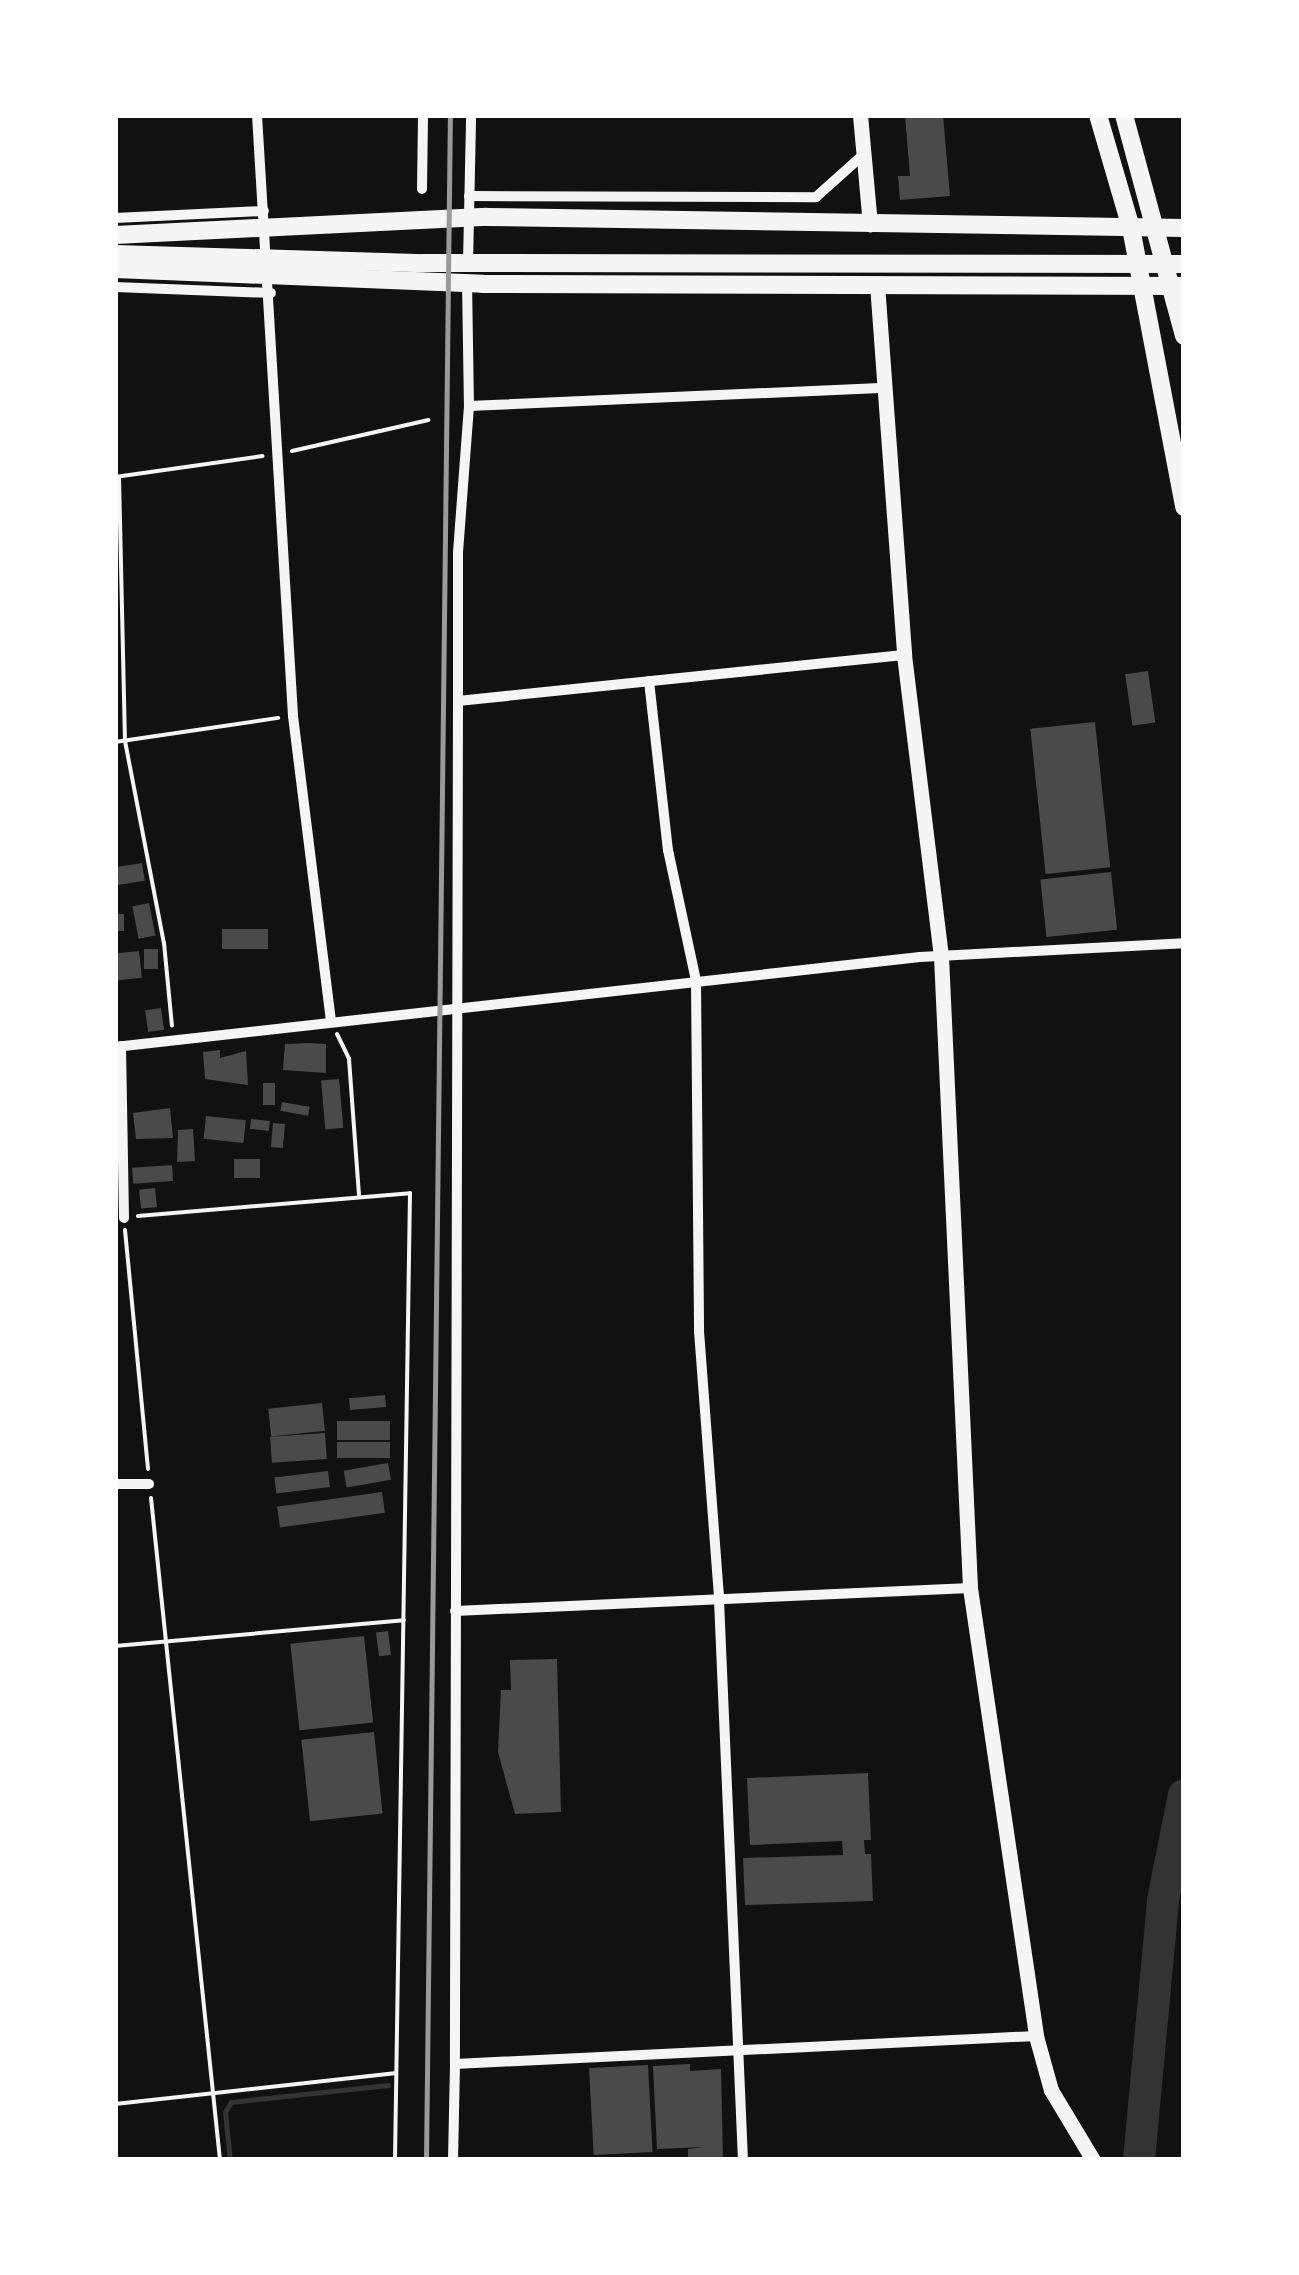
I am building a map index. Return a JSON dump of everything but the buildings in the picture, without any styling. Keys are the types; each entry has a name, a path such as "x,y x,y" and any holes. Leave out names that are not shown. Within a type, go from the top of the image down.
{"main road":[{"path":"860,115 870,225"},
{"path":"1098,115 1144,286 1184,506"},
{"path":"1124,115 1179,286 1184,336"},
{"path":"115,235 487,217 1184,228"},
{"path":"115,254 137,262 483,284 1179,286"},
{"path":"115,269 137,262 1184,264"},
{"path":"877,284 904,655 941,956 970,1588 1036,2036 1050,2090 1093,2160"}],"street":[{"path":"257,115 293,716 331,1021"},
{"path":"422,190 424,115"},
{"path":"453,2160 460,1008 458,552 469,406 471,115"},
{"path":"470,196 816,197 863,155"},
{"path":"115,218 264,211"},
{"path":"115,286 270,293"},
{"path":"469,406 886,388"},
{"path":"458,701 904,655"},
{"path":"649,680 668,850 696,982 699,1331 719,1600 743,2160"},
{"path":"124,1218 118,1047 941,956 1184,943"},
{"path":"115,1484 149,1484"},
{"path":"455,1611 970,1588"},
{"path":"455,2064 1036,2036"}],"path":[{"path":"119,476 125,742 164,943 174,1041"},
{"path":"115,742 293,716"},
{"path":"331,1021 349,1059 359,1194"},
{"path":"220,2160 124,1218 359,1194 410,1193 395,2160"},
{"path":"115,1646 404,1620"},
{"path":"115,2104 396,2073"}],"waterway":[{"path":"1139,2160 1163,1900 1184,1795"},
{"path":"230,2160 225,2112 231,2102 388,2085"}],"railway":[{"path":"426,2160 450,115"}]}
